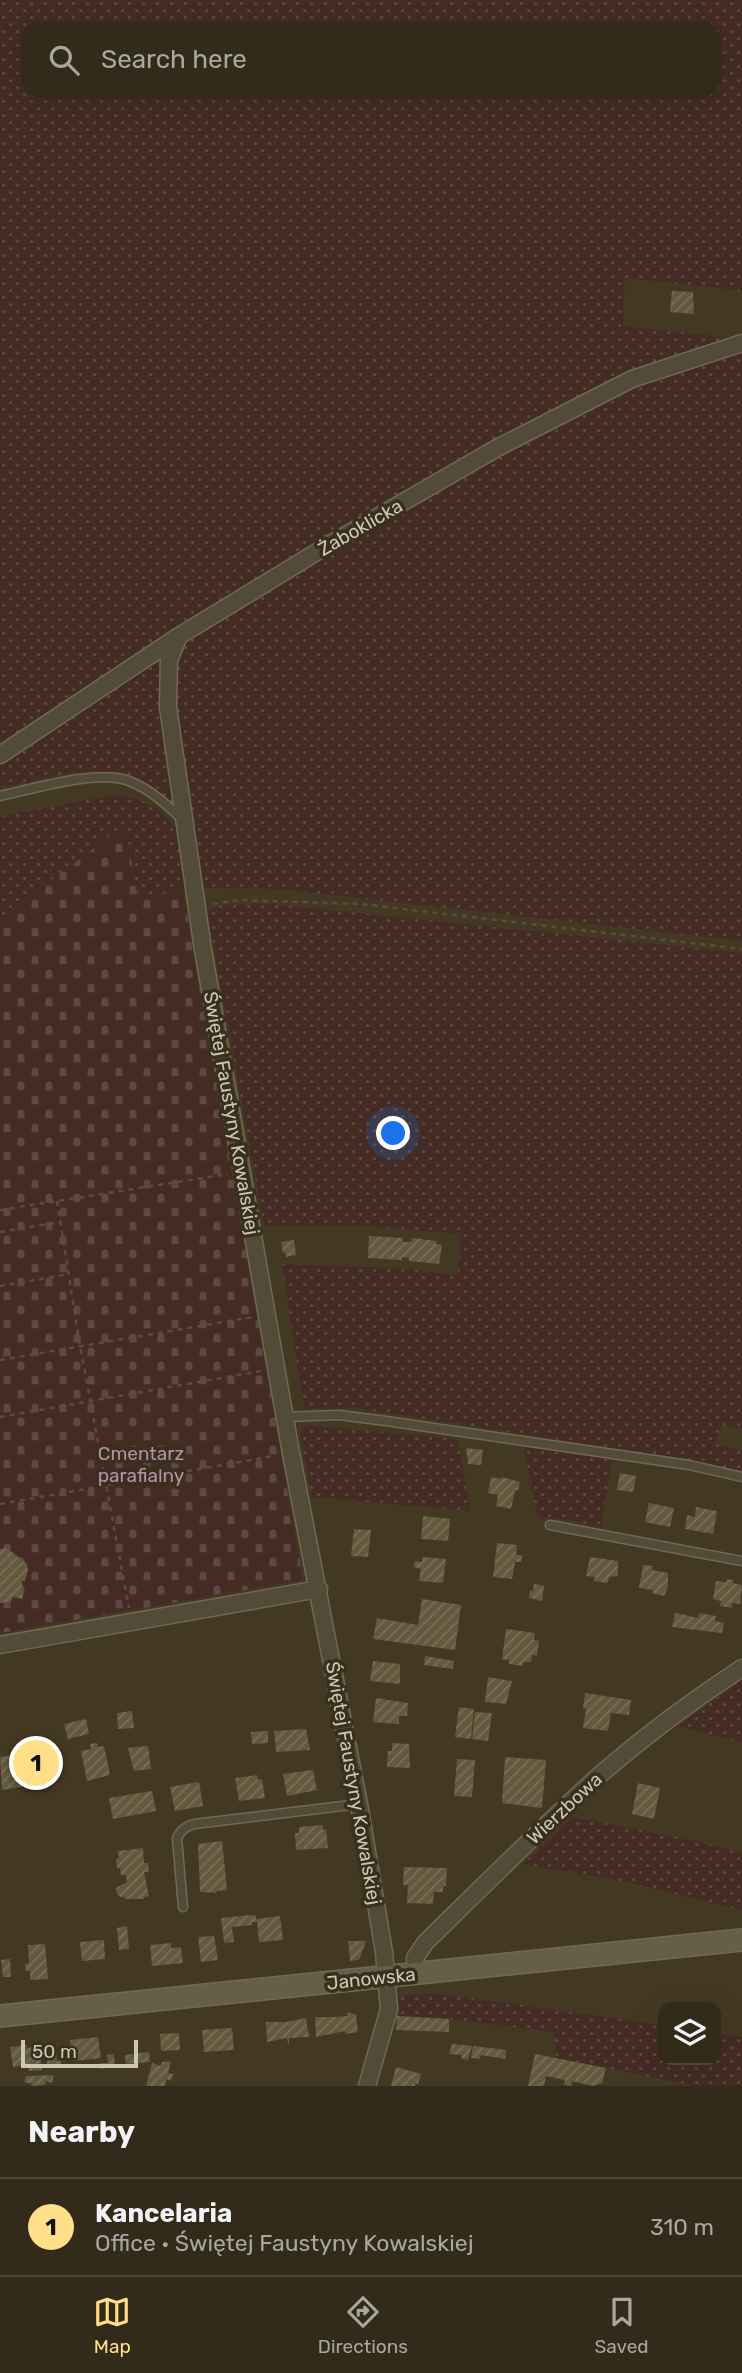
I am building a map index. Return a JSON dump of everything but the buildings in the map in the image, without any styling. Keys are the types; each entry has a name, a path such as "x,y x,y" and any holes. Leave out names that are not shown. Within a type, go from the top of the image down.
{"main road":[{"name":"Janowska","path":"0,2016 742,1940"}],"street":[{"name":"Żaboklicka","path":"0,755 179,636 320,550 497,448 632,379 742,342"},
{"name":"Świętej Faustyny Kowalskiej","path":"179,636 169,660 167,707 203,950 266,1314 359,1804 384,1952 389,2009 367,2086"},
{"path":"0,1645 319,1589"},
{"name":"Wierzbowa","path":"416,1973 415,1958 425,1943 530,1839 603,1773 688,1704 742,1668"}],"lane":[{"path":"0,796 91,778 127,780 158,797 185,822"},
{"path":"285,1417 339,1415 362,1418 689,1465 742,1477"},
{"path":"550,1525 742,1561"},
{"path":"183,1906 177,1838 187,1826 359,1804"}],"path":[{"path":"198,905 239,900 361,904 742,949"},
{"path":"0,1210 243,1172"},
{"path":"58,1201 80,1346 130,1614"},
{"path":"0,1231 61,1222"},
{"path":"0,1286 69,1274"},
{"path":"0,1360 266,1314"},
{"path":"0,1417 261,1371"},
{"path":"0,1504 291,1452"}],"green space":[{"path":"0,0 742,0 742,291 625,278 623,326 735,338 627,377 36,719 0,745"},
{"path":"742,345 742,941 277,889 203,888 198,846 188,816 171,708 176,655 198,629 537,434 627,387"},
{"path":"172,645 182,814 161,794 139,781 97,771 0,788 0,759"},
{"path":"112,795 132,797 157,808 182,834 191,889 138,898 125,825 0,919 0,817"},
{"name":"Cmentarz parafialny","path":"125,825 138,898 183,891 303,1580 0,1633 0,919"},
{"path":"272,904 742,953 742,1429 722,1425 715,1444 742,1451 742,1473 703,1462 356,1408 304,1409 282,1264 409,1269 458,1275 460,1234 348,1225 264,1225 207,910 222,905"},
{"path":"306,1425 458,1439 470,1511 312,1497 300,1433"},
{"path":"524,1447 612,1460 601,1526 537,1516"},
{"path":"742,1680 742,1742 679,1726"},
{"path":"573,1817 742,1853 742,1910 626,1882 523,1864"},
{"path":"433,1993 658,2024 658,2065 721,2065 721,2034 742,2037 742,2086 697,2086 556,2058 554,2032 449,2019 399,2016 398,1997"}],"place":[{"name":"Kancelaria","path":"36,1763"}]}
